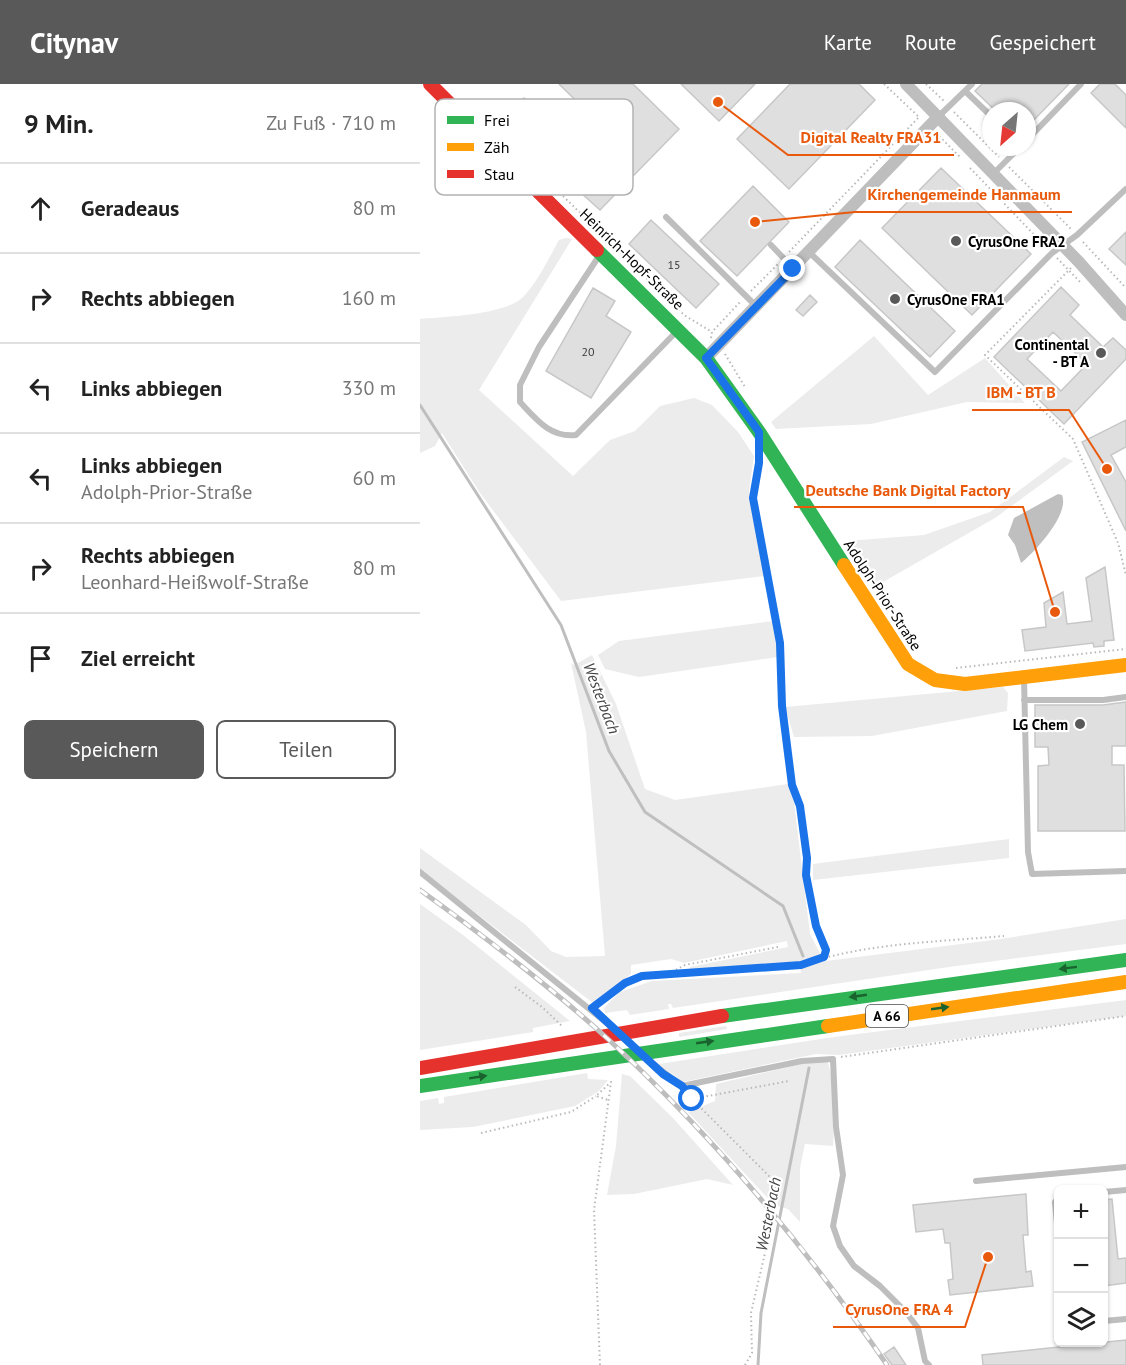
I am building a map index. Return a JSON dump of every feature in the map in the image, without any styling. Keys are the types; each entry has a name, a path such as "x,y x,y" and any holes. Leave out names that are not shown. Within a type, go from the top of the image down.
{"main road":[{"name":"Heinrich-Hopf-Straße","path":"430,84 445,99"},
{"name":"Heinrich-Hopf-Straße","path":"543,195 680,329 706,358"},
{"name":"Adolph-Prior-Straße","path":"706,358 759,432 908,664 921,674 935,680 965,684 1023,675 1126,665"},
{"name":"A 66","path":"420,1068 573,1041 916,988 1126,960"},
{"name":"A 66","path":"420,1086 647,1050 1126,982"}],"street":[{"path":"906,84 1064,246 1126,315"},
{"path":"706,358 939,116"}],"lane":[{"path":"939,116 972,84"},
{"path":"1036,131 1081,84"},
{"path":"965,91 982,107"},
{"path":"994,173 1012,156"},
{"path":"809,252 935,372 1052,253 1077,236 1126,189"},
{"path":"666,217 757,306"},
{"path":"771,245 793,269"},
{"path":"602,253 591,266 539,347 520,385 520,402 539,422 557,434 576,435 680,329"},
{"path":"1023,675 1028,852 1032,874 1126,871"},
{"path":"1024,700 1103,700 1126,697"},
{"path":"420,872 474,917 626,1034"},
{"path":"632,1045 663,1074 682,1086 802,1061 833,1059 836,1127 843,1175 832,1226 840,1246 854,1266 880,1286 918,1328 925,1361 929,1365"},
{"path":"976,1181 1126,1167"},
{"path":"1108,1192 1126,1190"},
{"path":"1108,1321 1126,1319"}],"path":[{"path":"884,84 961,159"},
{"path":"926,84 1126,288"},
{"path":"706,358 712,332 939,97"},
{"path":"969,167 1083,285"},
{"path":"563,195 684,315 712,332"},
{"path":"1068,271 985,355 1073,439 1118,543 1126,575"},
{"path":"719,346 746,388"},
{"path":"759,452 753,498 780,643 782,706 792,785 800,806 807,858 806,875 816,926 826,950 824,957"},
{"path":"946,669 1126,649"},
{"path":"592,1008 625,983 642,976 801,965 824,957 874,948 1004,936"},
{"path":"670,974 685,965 778,946"},
{"path":"515,987 542,1007"},
{"path":"833,1059 1126,1016"},
{"path":"692,1099 789,1081"},
{"path":"481,1133 571,1112 596,1096 611,1082 594,1210 600,1365"},
{"path":"682,1086 692,1099 773,1180 779,1195"},
{"path":"596,1096 608,1100"},
{"path":"745,1365 752,1353 751,1313 772,1223"}],"shaded area":[{"path":"572,239 479,390 573,476 610,440 635,431 660,406 694,398 712,405 738,432 754,456 749,491 764,576 561,601 480,493 442,433 435,446 420,453 420,319 475,314 516,302 534,283 559,240"},
{"path":"874,336 928,395 985,358 1025,403 967,402 871,424 776,429 771,422"},
{"path":"1064,457 1073,461 995,518 876,586 847,541 924,535 990,512"},
{"path":"1058,494 1062,495 1063,503 1056,522 1042,542 1021,563 1015,545 1008,535 1014,518"},
{"path":"773,621 778,657 639,677 605,669 598,655 619,641"},
{"path":"592,655 616,704 645,789 675,800 788,784 794,802 810,934 821,955 794,963 689,970 690,967 788,947 787,941 684,963 671,959 631,965 631,974 593,1003 420,870 420,848 526,925 551,951 566,957 605,956 586,732 571,663 574,665"},
{"path":"1003,687 1008,693 1007,711 872,736 794,737 785,707"},
{"path":"1009,839 1009,858 813,880 813,864"},
{"path":"420,904 463,935 570,1021 533,1028 533,1032 420,1050"},
{"path":"1126,919 1126,944 949,967 673,1008 671,1004 668,1004 669,1009 630,1015 627,1010 605,1013 604,1008 620,992 652,981 801,973 800,966 826,961 1001,939"},
{"path":"1126,1000 1126,1016 839,1055 816,1054 683,1082 659,1064 834,1037"},
{"path":"726,1026 727,1029 679,1037 679,1033"},
{"path":"827,1060 836,1090 833,1146 805,1144 800,1168 800,1222 788,1209 774,1205 688,1112 715,1101 716,1084"},
{"path":"587,1073 588,1079 608,1080 599,1091 575,1106 473,1127 420,1130 420,1101 438,1098 439,1104 444,1103 444,1097"},
{"path":"622,1074 630,1076 673,1118 733,1185 707,1179 634,1194 607,1195 616,1146"}],"building":[{"path":"559,84 633,84 679,129 633,176 633,99 574,99"},
{"path":"681,84 755,84 719,121"},
{"path":"790,84 859,84 875,100 789,189 737,139"},
{"path":"982,84 1069,84 1036,118 1036,102 987,102 975,91"},
{"path":"1100,84 1115,84 1126,95 1126,128 1091,93"},
{"name":"CyrusOne FRA2","path":"941,168 1031,254 972,315 882,228"},
{"path":"753,186 789,222 737,276 700,241"},
{"path":"583,195 615,195 600,210"},
{"path":"651,220 719,284 696,308 629,244"},
{"path":"1126,232 1126,265 1109,249"},
{"name":"CyrusOne FRA1","path":"860,240 955,331 930,357 835,267"},
{"name":"Continental - BT A","path":"1061,287 1079,305 1070,315 1103,347 1113,338 1126,350 1126,359 1064,424 994,357","holes":["1053,332 1087,364 1061,391 1027,359"]},
{"path":"593,288 615,301 606,316 631,332 591,398 546,371"},
{"path":"810,295 817,302 803,316 796,310"},
{"path":"1126,420 1126,447 1111,455 1126,482 1126,531 1082,442"},
{"path":"1105,567 1114,640 1104,641 1104,646 1094,647 1093,643 1025,651 1022,630 1046,627 1044,603 1063,592 1067,624 1092,621 1086,578"},
{"path":"1126,702 1126,746 1112,746 1112,765 1124,765 1125,831 1038,831 1038,766 1049,765 1048,747 1035,747 1035,705 1103,705"},
{"path":"1026,1194 1028,1235 1023,1235 1026,1272 1031,1271 1033,1286 950,1295 948,1280 953,1279 950,1243 945,1243 943,1229 916,1232 913,1205"},
{"path":"1112,1199 1118,1259 1126,1258 1126,1283 1108,1285 1108,1239 1108,1200"},
{"path":"1126,1340 1126,1365 983,1365 982,1355 1059,1347 1108,1347 1108,1342"},
{"path":"894,1347 906,1365 892,1365 884,1354"}],"waterway":[{"name":"Westerbach","path":"420,405 561,625 609,751 645,812 783,906 803,956"},
{"name":"Westerbach","path":"758,1365 761,1313 809,1068"}],"railway":[{"path":"420,890 564,1000 648,1077 757,1195 824,1278 887,1365"}],"traffic: fast":[{"path":"597,250 706,358 759,432 844,565"},
{"path":"722,1016 1126,960"},
{"path":"420,1086 828,1026"}],"traffic: slow":[{"path":"844,565 908,664 935,680 965,684 1126,665"},
{"path":"828,1026 1126,982"}],"traffic: jam":[{"path":"430,84 445,99"},
{"path":"542,195 597,250"},
{"path":"420,1068 722,1016"}],"place":[{"name":"Digital Realty FRA31","path":"718,102"},
{"name":"Kirchengemeinde Hanmaum","path":"755,222"},
{"name":"CyrusOne FRA2","path":"956,241"},
{"name":"CyrusOne FRA1","path":"895,299"},
{"name":"Continental - BT A","path":"1101,353"},
{"name":"IBM - BT B","path":"1107,469"},
{"name":"Deutsche Bank Digital Factory","path":"1055,612"},
{"name":"LG Chem","path":"1080,724"},
{"name":"CyrusOne FRA 4","path":"988,1257"}],"route":[{"path":"692,1099 682,1086 663,1074 592,1008 625,983 642,976 801,965 824,957 826,950 816,926 806,875 807,858 800,806 792,785 782,706 780,643 753,498 759,463 759,432 706,358 793,269"}]}
